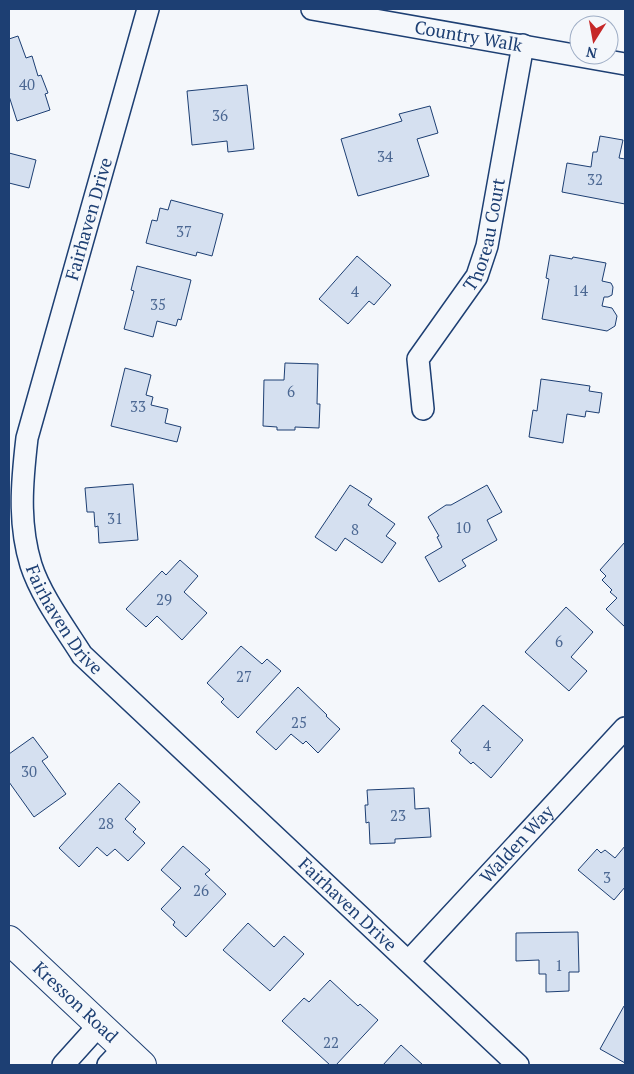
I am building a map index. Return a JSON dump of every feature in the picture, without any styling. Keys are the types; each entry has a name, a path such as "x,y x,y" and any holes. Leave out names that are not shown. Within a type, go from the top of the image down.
{"street":[{"name":"Fairhaven Drive","path":"148,9 28,438 22,487 23,527 31,566 50,605 82,655 518,1065"},
{"name":"Country Walk","path":"312,9 625,64"},
{"name":"Thoreau Court","path":"423,409 418,359 477,276 487,246 523,46"},
{"name":"Walden Way","path":"409,961 625,728"},
{"name":"Kresson Road","path":"9,940 99,1025 125,1060"},
{"path":"63,1065 99,1025"}],"building":[{"path":"18,36 26,58 32,56 38,76 41,75 48,93 45,94 50,110 17,121 9,96 9,39"},
{"path":"247,85 254,149 228,152 227,141 192,145 187,91"},
{"path":"430,106 438,133 417,139 429,176 358,196 341,139 402,121 399,114"},
{"path":"600,136 623,140 619,158 625,159 625,204 562,192 567,163 591,167 593,152 597,152"},
{"path":"9,153 36,160 29,188 9,183"},
{"path":"171,200 223,214 212,256 197,252 196,256 146,243 152,220 157,221 160,208 168,210"},
{"path":"550,255 606,263 602,281 611,283 613,287 612,295 604,297 602,306 612,308 617,316 615,326 607,331 542,319 549,279 546,278"},
{"path":"357,256 391,285 374,305 369,301 348,324 319,299"},
{"path":"137,266 191,280 181,320 178,319 176,326 157,321 153,337 124,329 134,291 131,290"},
{"path":"285,363 318,364 317,404 320,404 319,428 295,427 295,430 277,430 277,427 263,426 264,380 284,380"},
{"path":"125,368 151,375 146,395 153,397 151,405 168,409 165,423 181,427 177,442 111,426"},
{"path":"541,379 590,386 589,391 602,393 599,413 586,411 585,417 567,414 563,443 529,437 533,410 537,411"},
{"path":"133,484 138,540 99,543 98,526 95,527 94,512 87,512 85,488"},
{"path":"350,485 372,499 368,505 395,524 386,536 396,543 382,563 345,538 336,551 315,537"},
{"path":"487,485 502,512 487,520 497,540 462,560 466,566 439,582 425,557 442,547 437,537 439,536 428,517 446,505 451,505"},
{"path":"625,542 625,627 606,609 617,598 610,592 612,590 602,580 606,576 600,570"},
{"path":"180,560 198,576 184,592 207,613 182,640 157,616 146,627 126,609 162,571 166,575"},
{"path":"566,607 593,632 571,657 587,671 569,691 525,652"},
{"path":"241,646 262,664 267,659 281,671 238,718 221,702 224,699 207,683"},
{"path":"298,687 340,729 318,753 306,741 303,744 291,734 276,750 256,732"},
{"path":"483,705 523,740 491,778 473,762 471,764 459,753 461,750 451,741"},
{"path":"33,737 48,757 42,761 66,794 34,817 9,782 9,754"},
{"path":"119,783 140,802 125,819 136,829 133,832 145,843 128,861 115,849 107,856 97,847 79,867 59,848"},
{"path":"414,788 415,809 429,808 431,837 395,839 395,843 370,844 369,822 366,823 365,805 368,805 367,790"},
{"path":"183,846 210,870 205,874 226,894 186,937 173,925 175,922 161,909 181,888 161,870"},
{"path":"625,846 625,887 614,900 578,870 597,849 601,853 605,850 615,858"},
{"path":"248,923 274,947 284,936 304,954 270,991 223,950"},
{"path":"578,932 579,972 569,972 569,991 546,992 546,974 539,974 539,960 516,961 516,933"},
{"path":"330,980 358,1006 360,1004 378,1020 336,1065 330,1065 282,1021 304,998 309,1002"},
{"path":"625,1007 625,1063 600,1049"},
{"path":"401,1045 423,1065 383,1065"}]}
